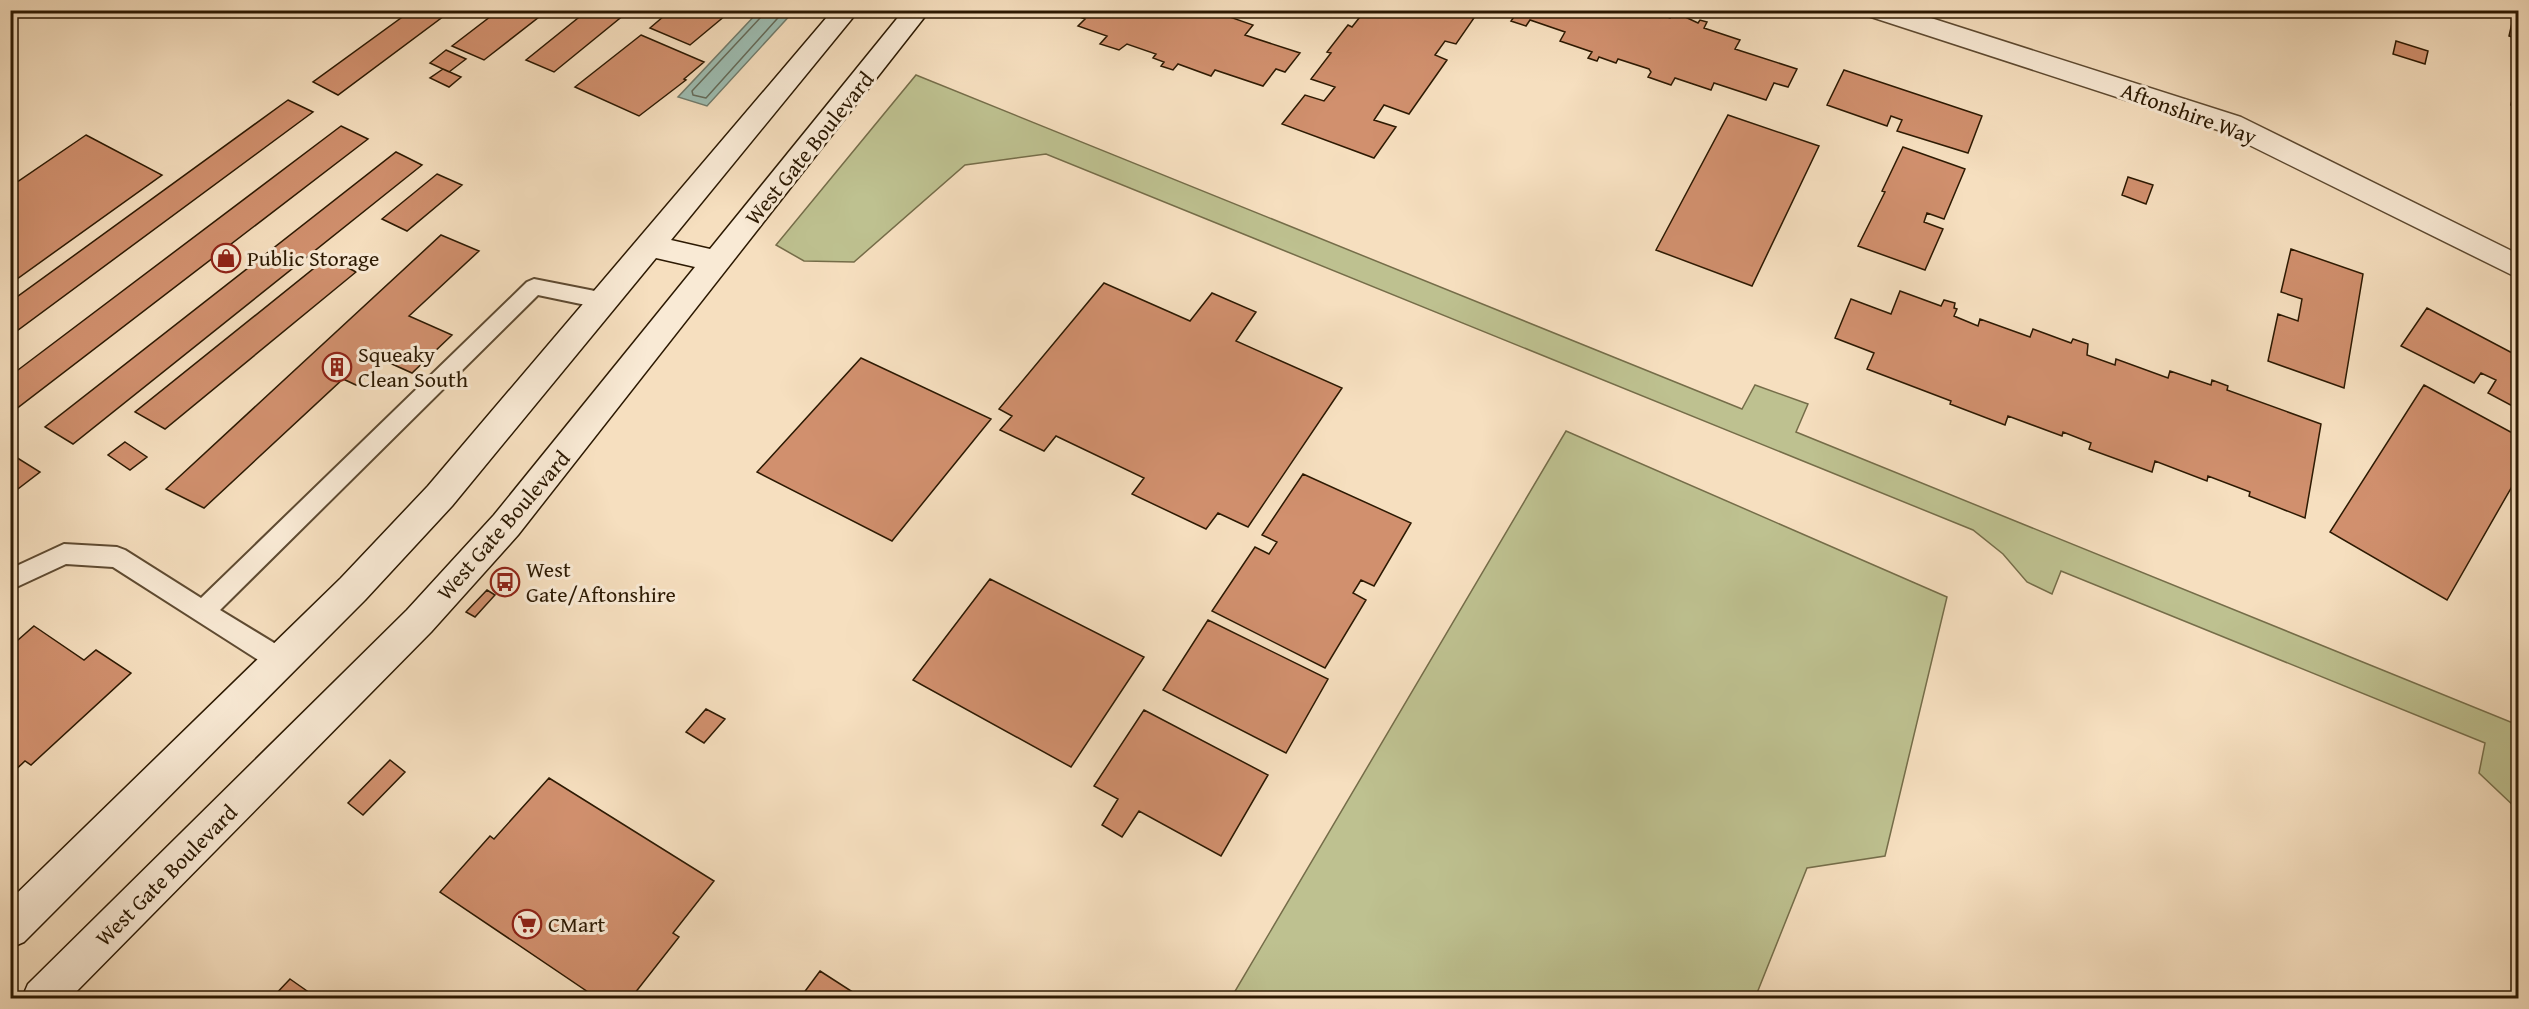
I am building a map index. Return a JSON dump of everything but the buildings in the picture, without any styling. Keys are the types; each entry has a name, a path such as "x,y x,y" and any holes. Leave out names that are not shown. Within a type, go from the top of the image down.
{"main road":[{"path":"10,928 353,589 440,496 652,246 847,10"},
{"name":"West Gate Boulevard","path":"42,999 419,621 514,516 918,10"},
{"name":"Aftonshire Way","path":"1877,10 2231,124 2518,267"},
{"path":"652,246 718,262"}],"lane":[{"path":"202,611 534,287 604,301"},
{"path":"10,580 64,554 117,557 280,660"}],"green space":[{"path":"916,75 1742,409 1755,385 1808,404 1796,432 2518,725 2518,810 2479,773 2485,743 2061,571 2052,594 2027,582 2003,554 1973,530 1046,154 965,165 854,262 804,261 776,245"},
{"path":"1566,431 1947,597 1885,856 1807,868 1755,998 1231,998"}],"water":[{"path":"759,11 794,11 707,106 678,97"}],"place":[{"name":"Public Storage","path":"226,258"},
{"name":"Squeaky Clean South","path":"337,367"},
{"name":"West Gate/Aftonshire","path":"505,582"},
{"name":"CMart","path":"527,924"}]}
